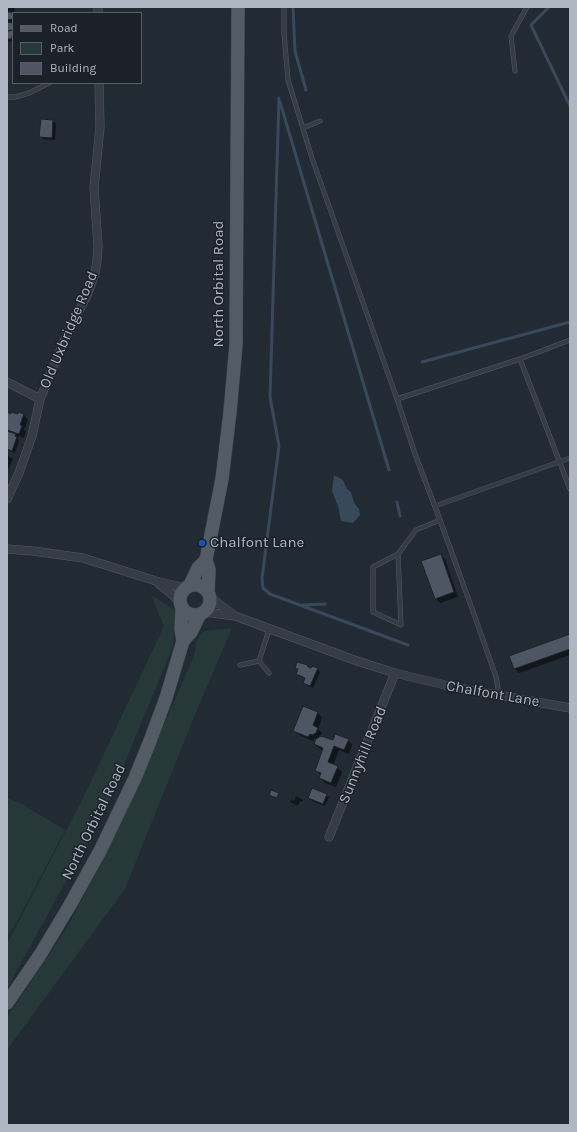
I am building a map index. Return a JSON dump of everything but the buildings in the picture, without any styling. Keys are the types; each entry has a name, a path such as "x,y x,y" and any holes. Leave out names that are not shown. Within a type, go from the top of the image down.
{"main road":[{"name":"North Orbital Road","path":"209,595 209,570 206,560 222,479 236,345 238,7"},
{"name":"North Orbital Road","path":"187,586 198,568 206,560"},
{"path":"200,585 209,595 210,603 202,613 189,614 181,607 179,599 181,592 187,586 200,585"},
{"name":"North Orbital Road","path":"181,607 181,630 183,641"},
{"name":"North Orbital Road","path":"7,1003 44,949 100,851 135,778 150,741 166,698 183,641 191,632 202,613"}],"street":[{"name":"Old Uxbridge Road","path":"7,499 19,473 32,436 40,399 65,339 88,293 95,273 97,261 97,228 94,188 100,127 99,84"},
{"path":"7,382 40,399"},
{"path":"7,549 83,558 156,581 187,586"},
{"path":"156,581 174,596 181,607"},
{"name":"Chalfont Lane","path":"209,595 235,616 269,630 356,661 395,673 453,687 570,708"},
{"name":"Chalfont Lane","path":"202,613 235,616"},
{"name":"Sunnyhill Road","path":"329,837 395,673"}],"lane":[{"path":"284,7 284,32 288,80 312,158 397,399 414,454 435,506 496,677 499,696"},
{"path":"515,71 511,36 527,7"},
{"path":"7,97 29,94 47,84"},
{"path":"303,128 320,121"},
{"path":"397,399 520,359 570,340"},
{"path":"520,359 570,489"},
{"path":"435,506 570,458"},
{"path":"398,554 401,625 373,612 373,567 398,554 416,530 440,520"},
{"path":"259,661 269,630"},
{"path":"240,665 259,661"},
{"path":"259,661 268,673"}],"green space":[{"path":"151,595 175,610 173,646 108,804 7,989 7,944 85,794 164,626"},
{"path":"232,628 197,710 125,889 7,1050 7,1016 68,926 104,858 194,656 197,640 205,631"},
{"path":"7,798 22,804 65,830 18,920 7,937"}],"water":[{"path":"334,475 343,480 347,489 351,492 354,503 359,509 360,515 353,523 341,521 338,506 332,491"}],"waterway":[{"path":"293,7 295,51 306,90"},
{"path":"549,7 531,25 570,106"},
{"path":"279,98 270,397 279,446 262,578 263,588 270,594 408,645"},
{"path":"280,102 389,470"},
{"path":"422,362 570,322"},
{"path":"397,502 400,516"},
{"path":"303,605 325,604"}],"place":[{"name":"Chalfont Lane","path":"202,543"}]}
